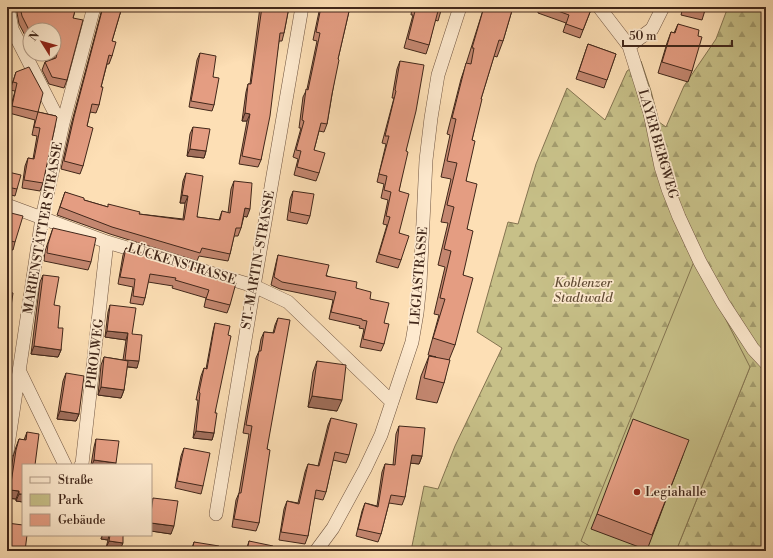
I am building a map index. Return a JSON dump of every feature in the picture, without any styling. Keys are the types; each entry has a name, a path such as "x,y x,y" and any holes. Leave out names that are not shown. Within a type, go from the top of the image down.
{"street":[{"path":"8,7 12,29 55,113 63,123"},
{"name":"MARIENSTÄTTER STRASSE","path":"7,452 42,218 63,123 94,7"},
{"name":"ST.-MARTIN-STRASSE","path":"216,514 302,7"},
{"name":"LEGIASTRASSE","path":"316,551 333,528 365,469 392,402 412,342 418,313 423,242 426,160 431,118 438,75 460,7"},
{"path":"599,7 629,46 652,30 663,7"},
{"name":"LAYER BERGWEG","path":"629,46 650,113 662,167 679,217 700,262 723,303 753,349 766,363"},
{"name":"LÜCKENSTRASSE","path":"7,205 107,242 254,286 288,302 392,402"},
{"name":"PIROLWEG","path":"82,464 107,242"},
{"path":"19,370 65,464"}],"green space":[{"name":"Koblenzer Stadtwald","path":"728,7 766,7 766,551 676,551 750,367 582,541 598,551 411,551 424,486 438,489 455,446 502,348 477,332 508,222 518,224 536,164 567,88 605,120 627,71 641,61 659,122 666,127 684,86 716,39"},
{"path":"695,259 750,367 676,551 598,551 581,541"}],"building":[{"path":"20,7 76,7 73,18 83,20 67,80 52,77 45,62 62,62 62,22 25,22"},
{"path":"103,7 122,7 112,41 116,42 112,56 109,55 101,87 103,87 99,105 92,104 87,126 93,128 83,166 64,161"},
{"path":"262,7 289,7 284,33 280,33 270,116 261,160 242,156 250,114 245,113 248,84 251,84"},
{"path":"321,7 350,7 338,59 327,124 321,123 314,150 325,153 319,173 297,167 301,151 296,150 304,121 302,120 306,89 308,90 320,33 316,32"},
{"path":"416,7 442,7 441,12 438,11 429,45 408,39"},
{"path":"484,7 513,7 503,41 499,40 481,99 472,140 475,141 466,181 477,184 467,229 473,231 463,275 473,278 455,345 433,338 445,299 440,298 451,251 444,249 454,207 447,205 457,163 447,161 456,119 452,118 466,63 471,64 474,48 472,48"},
{"path":"547,7 592,7 583,30 566,24 569,15"},
{"path":"684,7 706,7 705,12"},
{"path":"678,24 699,30 698,36 702,37 692,71 662,62 671,32 675,33"},
{"path":"588,44 616,54 607,80 579,71"},
{"path":"200,53 216,56 213,77 219,78 214,105 191,101"},
{"path":"400,61 424,65 416,111 406,151 408,152 399,191 409,194 399,233 409,236 401,260 379,254 390,217 386,216 391,192 384,190 387,176 379,174 389,136 385,136 396,91"},
{"path":"29,67 43,93 38,112 12,106 17,83 13,82 16,72"},
{"path":"38,112 57,117 43,183 24,180 28,158 34,159 40,128 34,127"},
{"path":"193,127 210,129 206,151 190,149"},
{"path":"8,172 21,175 17,189 7,187"},
{"path":"186,173 203,176 197,217 220,220 222,211 230,213 234,181 252,183 250,209 245,208 241,228 236,228 230,254 202,248 200,253 112,227 60,207 65,192 84,198 84,200 108,207 108,204 140,212 139,214 184,220 188,196 182,195"},
{"path":"293,191 314,194 310,216 290,212"},
{"path":"7,212 23,216 15,242 7,240"},
{"path":"53,228 96,238 91,262 47,253"},
{"path":"126,248 196,268 194,273 236,283 230,305 206,299 209,290 175,280 176,278 150,274 145,298 133,296 135,279 120,277"},
{"path":"278,255 329,265 326,276 357,282 356,288 371,292 370,299 389,303 384,323 389,324 384,344 363,339 367,321 331,312 336,292 282,282 274,277"},
{"path":"43,275 59,277 54,305 60,306 58,328 63,328 61,350 34,346"},
{"path":"7,292 13,293 7,333"},
{"path":"110,305 136,308 132,334 142,335 139,361 125,360 128,333 107,331"},
{"path":"278,318 290,320 267,449 270,450 259,523 234,519 239,493 241,493 252,426 246,425 259,351 261,351 264,332 274,333"},
{"path":"215,323 230,326 228,335 231,336 215,413 217,413 214,433 196,431 199,392 204,368 207,369"},
{"path":"429,356 450,360 444,383 424,378"},
{"path":"104,357 128,361 124,390 101,387"},
{"path":"317,361 346,365 342,400 312,396"},
{"path":"66,373 84,376 79,414 60,411"},
{"path":"331,418 357,424 349,455 335,452 326,492 316,490 308,536 281,532 287,501 299,504 308,464 319,466"},
{"name":"Legiahalle","path":"633,419 689,440 652,535 597,514"},
{"path":"399,426 425,428 422,456 412,455 405,497 391,495 381,534 358,529 365,503 378,507 385,464 395,465"},
{"path":"27,432 39,434 35,464 22,464 22,494 19,494 19,491 10,490 19,439 26,440"},
{"path":"96,439 119,441 116,463 94,460"},
{"path":"184,448 210,453 203,486 177,481"},
{"path":"153,498 178,501 174,526 152,523"},
{"path":"7,523 22,525 22,536 27,536 25,551 7,551"},
{"path":"110,536 123,536 123,543 109,541"},
{"path":"249,541 273,546 272,551 247,551"},
{"path":"194,542 219,546 218,551 192,551"}],"place":[{"name":"Legiahalle","path":"637,492"}]}
